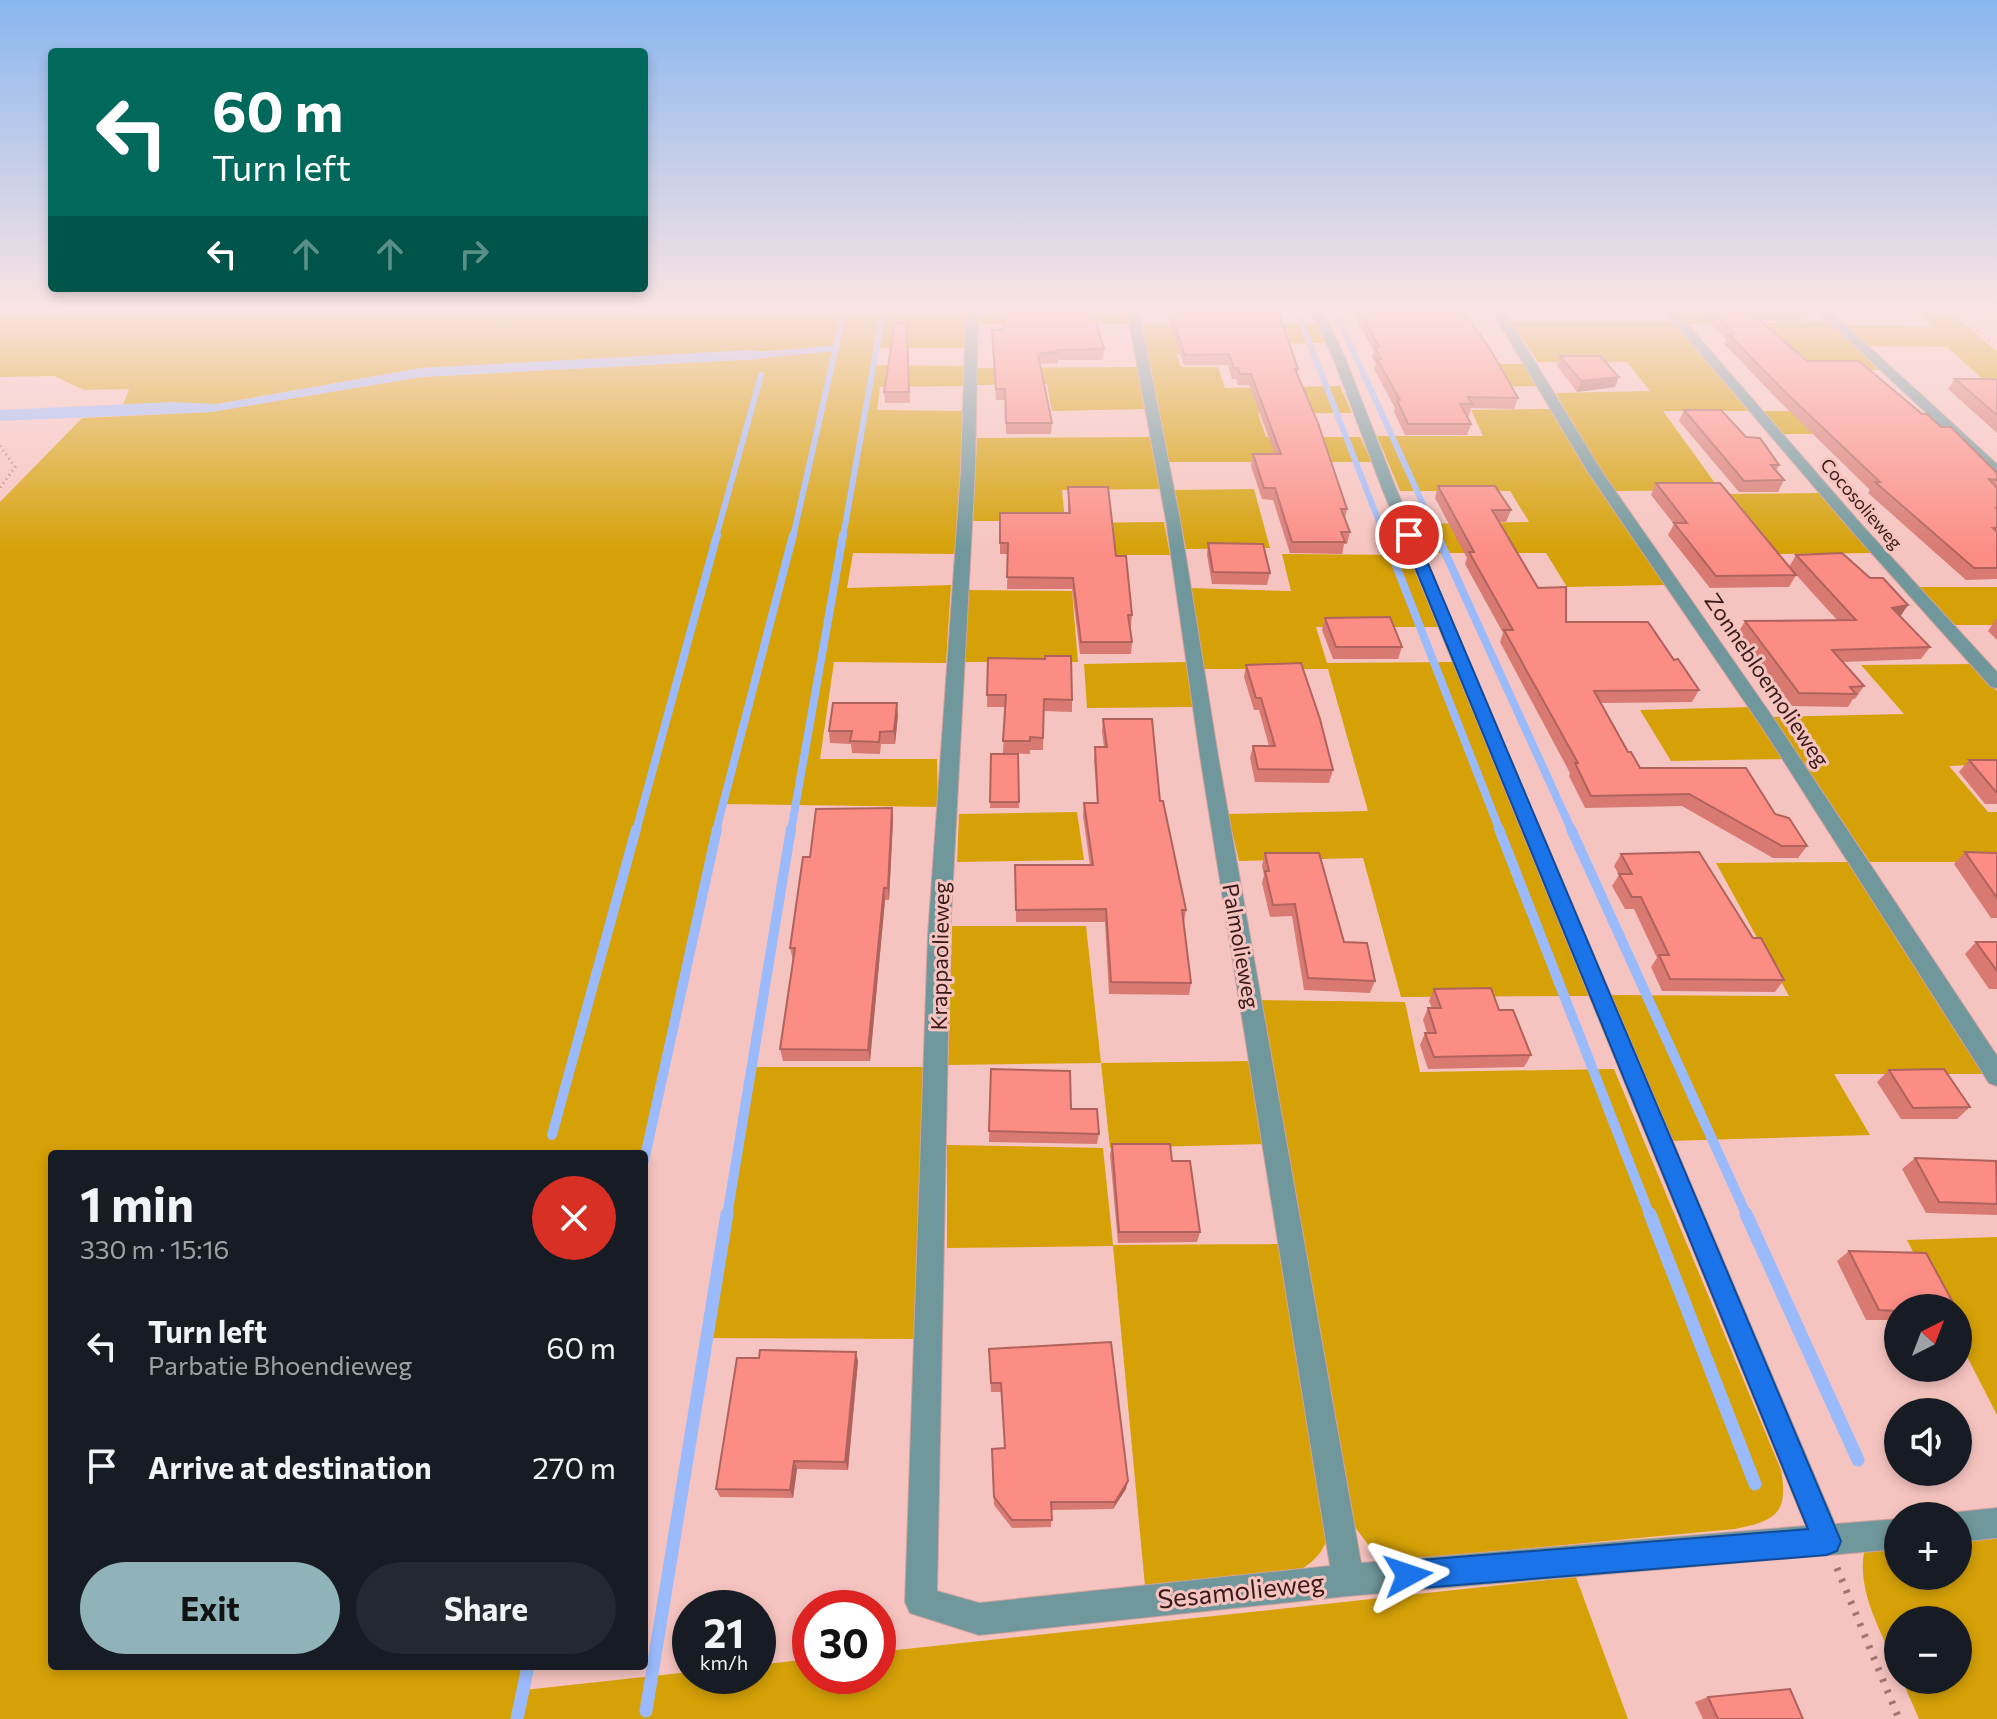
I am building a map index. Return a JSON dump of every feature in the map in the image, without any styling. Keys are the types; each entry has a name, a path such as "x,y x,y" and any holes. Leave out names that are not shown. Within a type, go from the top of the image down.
{"street":[{"name":"Krappaolieweg","path":"921,1602 938,1070 939,935 968,470 970,391"},
{"name":"Palmolieweg","path":"1148,391 1173,520 1209,756 1348,1580"},
{"path":"1352,391 1388,486 1827,1541"},
{"name":"Zonnebloemolieweg","path":"1546,391 1595,472 1768,723 1997,1076"},
{"name":"Cocosolieweg","path":"1742,391 1856,527 1997,683"},
{"path":"1910,391 1997,471"},
{"path":"1972,1526 1997,1523"},
{"name":"Sesamolieweg","path":"921,1602 979,1619 1348,1580 1884,1535"}],"path":[{"path":"0,446 15,467 0,488"},
{"path":"1827,1541 1899,1719"}],"shaded area":[{"path":"128,391 290,391 217,404 123,405"},
{"path":"336,391 879,391 877,410 963,411 957,554 853,553 847,588 951,585 946,663 834,662 820,759 937,759 938,807 722,804 646,1150 48,1150 48,1670 527,1670 524,1690 672,1674 672,1694 776,1694 776,1663 792,1661 792,1694 896,1694 896,1650 1576,1577 1628,1719 0,1719 0,502 82,418 211,412"},
{"path":"1048,391 1145,391 1149,409 1052,411"},
{"path":"1155,391 1342,391 1352,413 1258,413 1266,437 1360,437 1372,462 1169,462"},
{"path":"1735,391 1752,411 1663,411 1720,490 1615,491 1578,436 1556,393"},
{"path":"1551,409 1666,585 1567,587 1546,553 1428,553 1414,524 1529,522 1510,491 1400,491 1377,436 1483,436 1471,410"},
{"path":"1762,411 1845,411 1870,434 1783,434"},
{"path":"1152,437 1163,489 1062,490 1065,521 973,521 977,438"},
{"path":"1254,489 1270,548 1186,549 1175,490"},
{"path":"1822,493 1876,553 1770,554 1723,494"},
{"path":"1164,522 1170,555 1074,555 1071,523"},
{"path":"1282,554 1408,555 1438,627 1316,627 1327,663 1454,662 1589,996 1401,997 1363,858 1239,861 1228,814 1368,811 1328,669 1202,669 1189,588 1291,591"},
{"path":"1918,587 1997,587 1997,625 1955,625"},
{"path":"966,590 1072,591 1078,662 960,662"},
{"path":"1186,662 1194,707 1087,708 1084,664"},
{"path":"1973,664 1997,691 1997,764 1949,766 1988,812 1997,812 1997,862 1870,862 1771,717 1904,714 1861,665"},
{"path":"1750,707 1786,759 1671,761 1640,710"},
{"path":"1077,812 1084,860 957,862 959,814"},
{"path":"1848,862 1985,1074 1834,1074 1870,1135 1669,1141 1611,995 1789,996 1716,863"},
{"path":"952,926 1086,926 1101,1063 948,1065"},
{"path":"1258,1000 1405,1002 1420,1072 1614,1069 1781,1470 1783,1497 1776,1513 1760,1523 1735,1529 1392,1561 1375,1554 1352,1523"},
{"path":"1252,1061 1265,1144 1110,1148 1101,1063"},
{"path":"751,1067 925,1067 915,1339 707,1338"},
{"path":"947,1145 1103,1148 1113,1245 1281,1244 1327,1540 1310,1563 1285,1577 1145,1586 1113,1246 947,1248"},
{"path":"1997,1237 1997,1415 1972,1366 1972,1294 1935,1294 1907,1240"},
{"path":"1997,1535 1997,1719 1919,1719 1908,1694 1972,1694 1972,1606 1884,1606 1884,1640 1867,1598 1864,1552 1884,1548 1884,1590 1972,1590 1972,1538"}],"water":[{"path":"290,391 336,391 211,412 0,421 0,410 172,402 217,404"}],"building":[{"path":"1005,391 1046,391 1052,423 1006,423"},
{"path":"1257,391 1304,391 1347,509 1341,509 1350,532 1341,532 1345,542 1292,542 1275,488 1264,488 1253,454 1281,454"},
{"path":"1395,391 1514,391 1518,398 1468,397 1472,404 1460,404 1471,424 1408,424 1397,400 1400,400"},
{"path":"1784,391 1895,391 1941,427 1951,427 1997,473 1997,480 1989,479 1997,488 1997,528 1993,528 1997,532 1997,568 1974,568 1875,482 1880,482"},
{"path":"1969,391 1997,391 1997,415"},
{"path":"1684,410 1721,410 1746,437 1760,438 1779,465 1771,465 1784,480 1744,481"},
{"path":"1656,483 1720,483 1796,575 1716,576 1674,523 1687,523"},
{"path":"1438,486 1495,486 1511,510 1492,510 1538,588 1566,587 1566,622 1648,622 1674,660 1678,659 1699,690 1594,691 1640,768 1746,768 1775,814 1789,818 1807,846 1782,846 1689,794 1591,796 1575,763 1578,763 1504,630 1513,630 1469,552 1474,552"},
{"path":"1068,487 1108,487 1116,556 1126,556 1132,642 1081,642 1073,578 1007,577 1008,543 1000,543 1000,513 1070,513"},
{"path":"1208,543 1263,544 1270,573 1213,572"},
{"path":"1842,553 1870,578 1883,578 1908,605 1892,608 1930,647 1832,650 1864,686 1850,687 1856,694 1799,693 1745,621 1856,620 1796,555"},
{"path":"1390,617 1402,647 1336,647 1325,618"},
{"path":"1045,656 1071,656 1072,700 1044,699 1043,738 1003,741 1006,695 987,695 988,658 1045,659"},
{"path":"1301,663 1333,770 1258,769 1253,746 1275,746 1261,698 1256,698 1246,665"},
{"path":"833,703 897,703 894,731 880,732 879,742 850,741 852,731 829,731"},
{"path":"1103,719 1152,719 1160,801 1163,801 1186,910 1182,910 1191,983 1111,982 1106,909 1016,910 1015,865 1093,865 1084,803 1098,803 1095,747 1107,747"},
{"path":"991,754 1018,754 1019,802 990,802"},
{"path":"1969,760 1997,760 1997,792 1996,792"},
{"path":"892,808 888,888 884,888 868,1050 780,1049 795,948 790,948 803,857 810,857 816,809"},
{"path":"1699,852 1753,938 1761,938 1784,980 1670,979 1659,955 1669,955 1641,897 1632,897 1619,874 1632,874 1621,854"},
{"path":"1965,852 1997,853 1997,898"},
{"path":"1265,853 1319,853 1344,942 1367,943 1375,981 1308,978 1295,904 1273,905 1265,871 1269,871"},
{"path":"1976,942 1997,942 1997,971"},
{"path":"1491,988 1499,1010 1513,1010 1531,1055 1434,1057 1425,1033 1436,1033 1428,1008 1441,1008 1434,989"},
{"path":"991,1069 1070,1071 1071,1109 1097,1109 1099,1134 989,1131"},
{"path":"1944,1069 1970,1107 1913,1108 1889,1070"},
{"path":"1112,1144 1170,1144 1172,1161 1190,1161 1200,1232 1119,1232"},
{"path":"1915,1158 1996,1161 1997,1204 1939,1202"},
{"path":"1849,1251 1926,1253 1948,1294 1884,1294 1884,1310 1879,1310"},
{"path":"1111,1342 1128,1481 1115,1502 1051,1502 1052,1520 1012,1520 994,1497 992,1449 1005,1448 1001,1383 991,1383 989,1349"},
{"path":"760,1350 856,1352 845,1462 794,1461 790,1490 716,1489 737,1358 759,1358"},
{"path":"1790,1689 1803,1719 1718,1719 1708,1697"}],"waterway":[{"path":"716,537 756,391"},
{"path":"793,537 826,391"},
{"path":"843,537 869,391"},
{"path":"1328,391 1385,537"},
{"path":"1372,391 1438,537"},
{"path":"636,831 717,535"},
{"path":"716,831 793,535"},
{"path":"791,831 843,535"},
{"path":"1384,535 1500,831"},
{"path":"1437,535 1572,831"},
{"path":"552,1135 636,829"},
{"path":"646,1150 717,829"},
{"path":"727,1216 791,829"},
{"path":"1499,829 1650,1216"},
{"path":"1571,829 1747,1216"},
{"path":"646,1711 727,1214"},
{"path":"1650,1214 1755,1484"},
{"path":"1746,1214 1858,1460"},
{"path":"517,1719 527,1670"}],"route":[{"path":"1408,1575 1827,1541 1409,535"}]}
